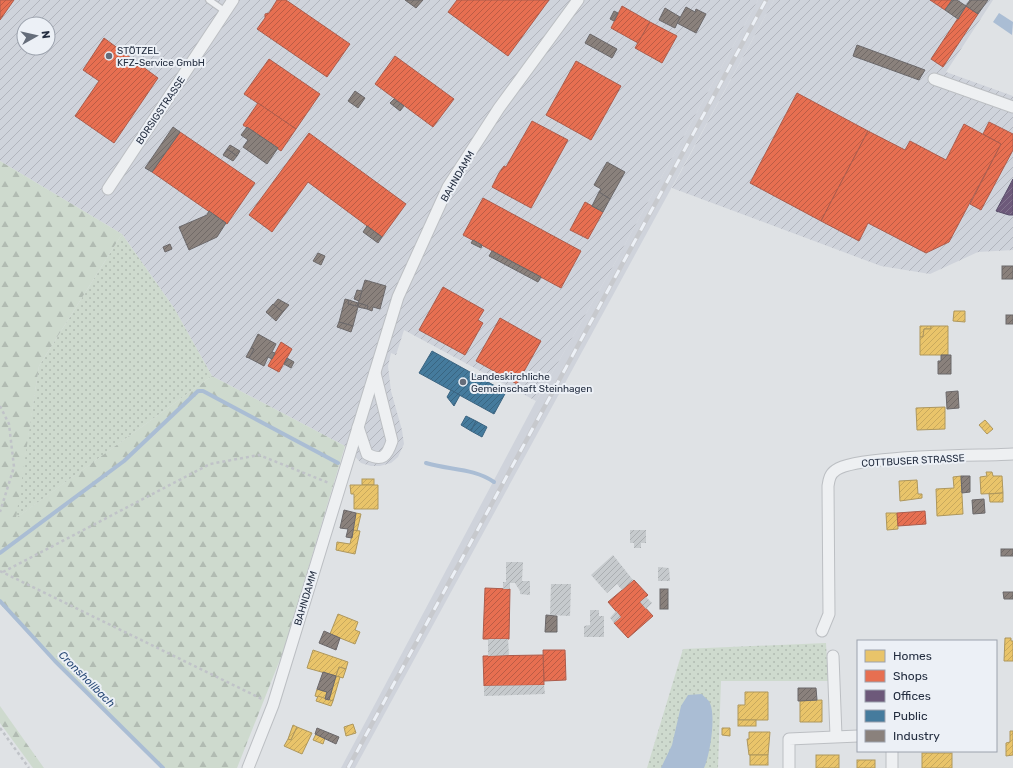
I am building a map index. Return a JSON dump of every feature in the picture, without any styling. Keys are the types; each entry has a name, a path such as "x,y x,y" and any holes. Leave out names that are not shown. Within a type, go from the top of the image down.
{"street":[{"name":"BORSIGSTRASSE","path":"108,189 233,0"},
{"name":"BAHNDAMM","path":"248,768 273,705 398,297 448,187 499,108 578,0"},
{"path":"934,79 1013,107"},
{"path":"358,427 367,454 376,458 384,457 389,452 392,441 375,372"},
{"name":"COTTBUSER STRASSE","path":"822,631 829,614 828,486 830,476 836,469 848,464 882,460 1013,454"},
{"path":"833,656 836,736"},
{"path":"789,768 789,739 857,736"},
{"path":"892,752 892,768"}],"lane":[{"path":"210,0 226,12"}],"path":[{"path":"0,406 9,424 14,467 0,512"},
{"path":"1,572 210,464 260,455 339,487"},
{"path":"1,572 273,705"},
{"path":"0,728 29,768"}],"shaded area":[{"path":"0,0 758,0 612,268 536,401 404,330 396,355 391,353 388,366 391,391 402,430 404,444 398,457 391,463 380,466 371,466 361,463 345,446 212,376 174,308 122,234 0,161"},
{"path":"758,0 774,0 355,768 341,768 536,401 612,268"},
{"path":"774,0 993,0 946,72 1013,96 1013,250 978,252 930,274 881,266 672,188"}],"green space":[{"path":"0,161 122,234 39,366 16,518 212,376 345,446 283,652 237,768 163,768 0,604"},
{"path":"122,234 174,308 212,376 15,519 39,366"},
{"path":"826,643 828,681 721,681 718,768 647,768 683,649"},
{"path":"0,706 44,768 33,768 0,723"}],"water":[{"path":"999,13 1013,22 1012,35 993,22"},
{"path":"702,694 709,701 712,709 710,745 704,768 661,768 672,745 681,706 688,695"}],"building: Homes":[{"path":"954,311 965,311 965,322 953,321"},
{"path":"920,326 931,326 931,329 924,329 923,337 920,337"},
{"path":"931,326 948,326 948,355 920,355 920,337 923,337 924,329 931,329"},
{"path":"945,407 945,429 917,430 916,408"},
{"path":"985,420 993,429 987,434 979,425"},
{"path":"986,472 992,472 993,476 1002,476 1003,493 981,494 980,477 987,476"},
{"path":"961,476 963,514 937,516 936,489 954,488 953,477"},
{"path":"362,479 374,479 374,485 362,485"},
{"path":"917,480 918,494 922,494 922,498 900,501 899,481"},
{"path":"350,485 378,485 378,509 354,509 354,494 351,494"},
{"path":"1003,493 1003,502 990,502 989,494"},
{"path":"356,513 361,514 357,531 352,530"},
{"path":"886,513 897,513 898,529 887,530"},
{"path":"353,530 360,531 355,554 336,550 337,542 350,544"},
{"path":"338,614 358,622 355,630 360,632 355,644 330,634"},
{"path":"1005,638 1011,638 1011,641 1013,641 1013,661 1004,661"},
{"path":"313,650 348,662 346,669 339,667 336,676 307,668"},
{"path":"339,667 346,669 343,678 336,676"},
{"path":"336,676 340,677 333,701 329,700"},
{"path":"317,689 327,692 325,699 315,696"},
{"path":"745,692 768,692 768,720 738,720 738,705 745,705"},
{"path":"318,696 333,701 331,706 316,701"},
{"path":"822,700 822,722 800,722 800,701"},
{"path":"738,720 756,720 756,726 738,726"},
{"path":"353,724 356,733 346,736 344,727"},
{"path":"293,725 297,727 291,740 288,739"},
{"path":"297,727 312,733 302,754 284,746 288,739 291,740"},
{"path":"722,728 730,728 730,736 722,735"},
{"path":"1010,731 1013,731 1013,755 1006,756 1006,743 1010,742"},
{"path":"749,732 770,732 768,755 749,755 747,739 749,739"},
{"path":"316,734 325,738 323,744 313,740"},
{"path":"922,753 952,753 952,768 922,768"},
{"path":"750,755 768,755 768,765 750,765"},
{"path":"816,755 839,755 839,768 816,768"},
{"path":"857,760 875,760 875,768 857,768"}],"building: Shops":[{"path":"0,0 14,0 0,20"},
{"path":"277,0 286,0 350,44 327,77 257,29 265,18 265,14 269,13"},
{"path":"457,0 549,0 508,56 448,12"},
{"path":"930,0 952,0 945,10"},
{"path":"622,6 650,22 638,43 611,28"},
{"path":"966,6 978,14 943,67 931,59"},
{"path":"650,22 677,36 662,63 635,48"},
{"path":"104,38 158,78 114,143 75,116 99,81 83,70"},
{"path":"395,56 454,99 433,127 375,84"},
{"path":"269,59 320,94 296,129 244,94"},
{"path":"576,61 621,86 591,140 546,115"},
{"path":"797,93 868,131 821,221 750,183"},
{"path":"258,103 296,129 281,151 243,125"},
{"path":"532,121 568,140 531,208 492,187 499,173 504,166 506,167"},
{"path":"989,122 1013,134 1013,150 981,210 970,204 1001,144 983,134"},
{"path":"964,124 1001,144 949,242 926,253 868,223 859,241 821,221 868,131 905,150 910,141 946,160"},
{"path":"180,132 255,183 227,224 152,172"},
{"path":"309,133 406,204 382,237 308,182 272,232 249,215"},
{"path":"483,198 581,251 561,288 463,235"},
{"path":"585,202 603,212 588,239 570,230"},
{"path":"443,287 484,310 478,320 483,323 465,355 419,330"},
{"path":"500,318 541,341 517,384 476,361"},
{"path":"281,342 292,349 279,372 268,366"},
{"path":"925,511 926,524 898,526 897,513"},
{"path":"634,580 648,595 640,602 653,616 628,638 614,623 621,617 608,602"},
{"path":"485,588 510,589 509,639 483,639"},
{"path":"543,650 565,650 566,680 544,681"},
{"path":"543,655 544,685 484,686 483,656"}],"building: Offices":[{"path":"1013,179 1013,215 996,211"}],"building: Public":[{"name":"Landeskirchliche Gemeinschaft Steinhagen","path":"432,351 506,392 494,414 419,373"},
{"path":"451,390 460,395 454,406 447,397"},
{"path":"466,416 476,421 471,431 461,425"},
{"path":"476,421 487,427 482,437 471,431"}],"building: Industry":[{"path":"405,0 423,0 416,8"},
{"path":"952,0 957,0 966,6 958,19 945,10"},
{"path":"970,0 988,0 978,14 966,6"},
{"path":"686,7 695,12 696,9 706,14 696,33 677,23"},
{"path":"665,8 680,17 675,28 659,20"},
{"path":"614,11 618,13 614,21 610,19"},
{"path":"590,34 617,49 612,58 585,43"},
{"path":"857,45 925,70 919,80 853,56"},
{"path":"355,91 365,98 358,108 348,101"},
{"path":"394,99 404,106 400,111 390,103"},
{"path":"173,127 180,132 152,172 145,168"},
{"path":"247,127 278,148 267,164 243,147 248,140 241,135"},
{"path":"230,145 240,151 237,156 227,149"},
{"path":"227,149 237,156 233,161 223,155"},
{"path":"607,162 625,172 610,199 599,192 601,189 594,185"},
{"path":"599,192 610,199 603,212 592,206"},
{"path":"209,211 226,223 217,237 189,250 179,227 207,215"},
{"path":"367,226 382,237 378,243 363,232"},
{"path":"473,240 482,245 481,248 471,243"},
{"path":"170,244 172,249 165,252 163,247"},
{"path":"492,251 541,277 538,282 489,256"},
{"path":"318,253 325,256 321,265 313,261"},
{"path":"1002,266 1013,266 1013,279 1002,279"},
{"path":"365,280 386,286 380,309 373,307 372,311 367,309 368,306 358,303"},
{"path":"357,290 362,291 359,301 354,299"},
{"path":"278,299 289,305 283,312 273,305"},
{"path":"345,299 349,300 348,304 357,306 359,303 353,326 339,322"},
{"path":"349,300 358,303 357,306 348,304"},
{"path":"359,303 368,306 367,309 358,307"},
{"path":"273,304 283,312 276,321 266,312"},
{"path":"1006,315 1013,315 1013,324 1006,324"},
{"path":"339,322 353,326 351,332 337,327"},
{"path":"258,334 276,344 272,352 275,353 272,359 268,357 264,366 249,358 254,349 251,348"},
{"path":"251,348 254,349 249,358 246,357"},
{"path":"941,355 951,355 951,374 938,374 938,361 941,361"},
{"path":"287,358 294,362 291,368 284,364"},
{"path":"958,391 959,408 947,409 946,392"},
{"path":"961,476 970,476 970,492 962,493"},
{"path":"984,499 985,513 973,514 972,500"},
{"path":"344,510 356,513 352,538 346,537 348,529 340,528"},
{"path":"1001,549 1013,549 1013,556 1001,556"},
{"path":"660,589 668,589 668,609 660,609"},
{"path":"1003,592 1013,592 1013,599 1004,599"},
{"path":"546,615 557,616 557,632 545,632"},
{"path":"324,631 340,638 336,650 319,643"},
{"path":"323,672 336,676 329,700 325,699 327,692 317,689"},
{"path":"798,688 816,688 817,700 798,701"},
{"path":"317,728 339,737 336,744 315,734"}],"building: Other":[{"path":"630,530 646,530 646,543 641,543 641,548 634,548 634,543 630,543"},
{"path":"613,555 633,580 622,590 617,584 607,593 591,575"},
{"path":"506,562 523,562 522,581 530,581 530,595 520,594 520,591 515,583 510,583 510,589 503,589 503,582 506,582"},
{"path":"658,567 669,568 670,581 658,581"},
{"path":"551,584 571,584 570,616 550,615"},
{"path":"646,597 652,603 646,609 640,602"},
{"path":"590,610 599,610 599,616 604,616 604,637 584,637 584,626 590,625"},
{"path":"616,611 621,617 614,623 610,618"},
{"path":"488,639 508,639 509,655 488,656"},
{"path":"544,685 545,694 484,696 484,686"}],"waterway":[{"path":"0,553 124,461 198,391 203,391 338,463"},
{"path":"426,463 478,474 494,482"},
{"name":"Cronshollbach","path":"0,601 55,661 163,768"}],"railway":[{"path":"348,768 766,0"}],"place":[{"name":"STÖTZEL KFZ-Service GmbH","path":"109,56"},
{"name":"Landeskirchliche Gemeinschaft Steinhagen","path":"463,382"}]}
